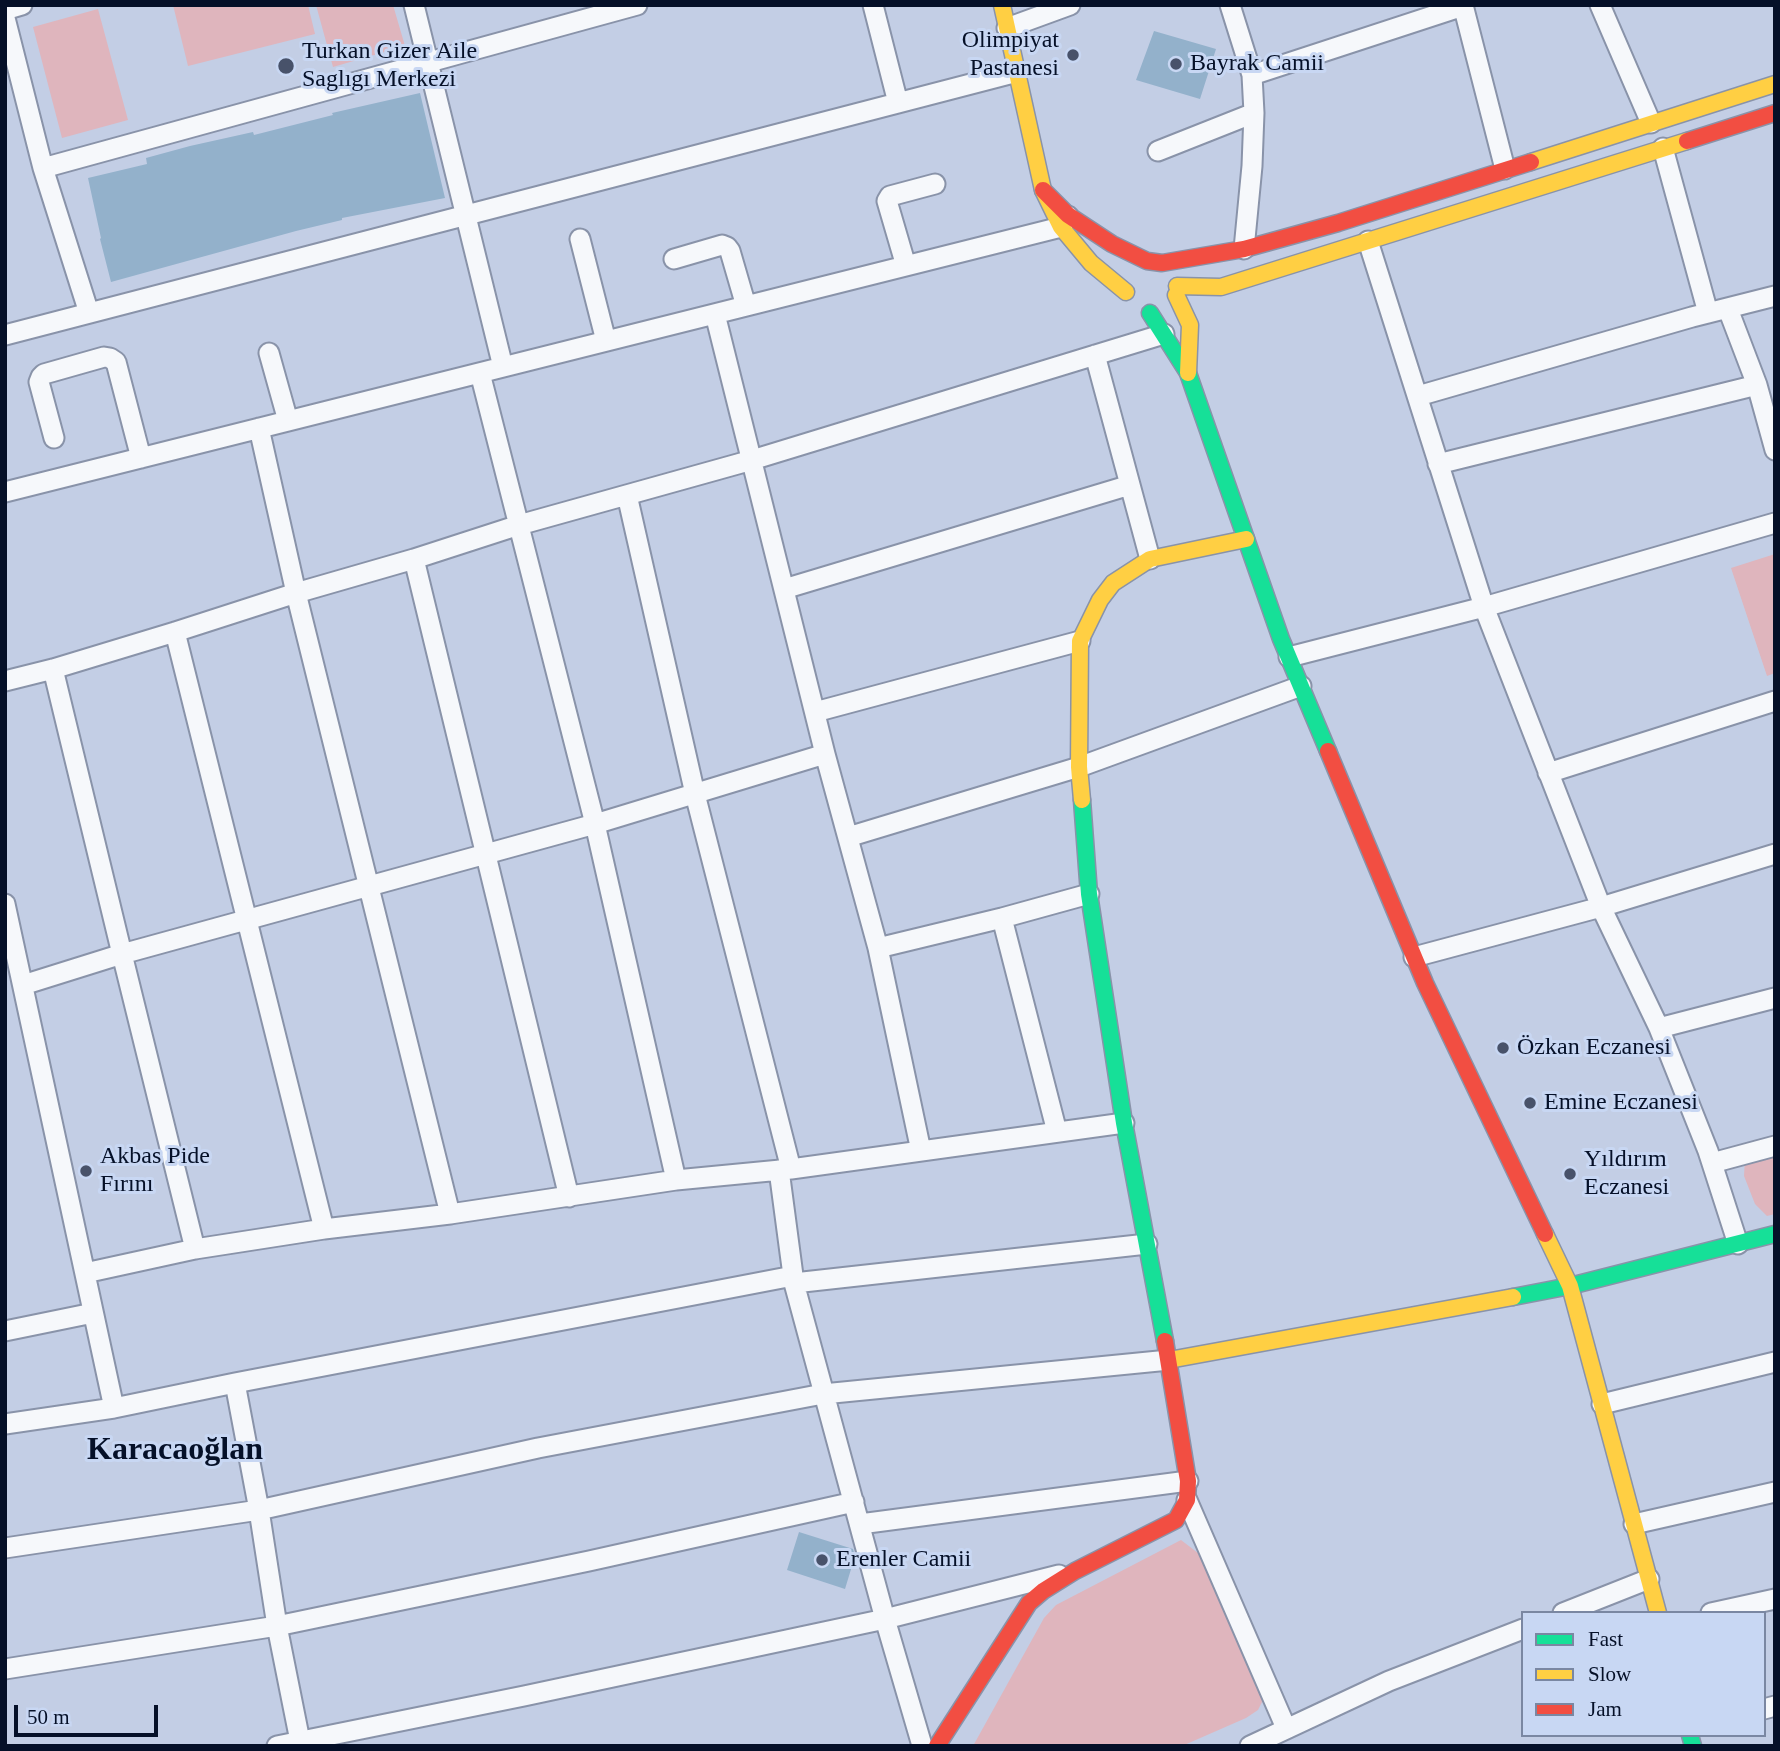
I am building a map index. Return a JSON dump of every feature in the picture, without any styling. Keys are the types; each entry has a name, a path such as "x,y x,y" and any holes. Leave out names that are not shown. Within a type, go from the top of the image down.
{"main road":[{"path":"1002,5 1043,190 1091,263 1126,292"},
{"path":"1177,290 1167,307 1150,313 1134,307 1128,299 1125,282 1138,264 1244,249 1338,223 1775,84"},
{"path":"1177,290 1221,287 1775,113"},
{"path":"1065,221 1170,268 1175,276 1177,290 1198,315"},
{"path":"1188,373 1198,315 1221,287"},
{"path":"1150,313 1188,373 1289,657 1414,957 1570,1286 1657,1611"},
{"path":"925,1743 1029,1603 1076,1571 1176,1520 1187,1491 1169,1360 1124,1123 1089,894 1079,767 1080,642 1100,600 1113,583 1130,571 1150,559 1246,539"},
{"path":"1169,1360 1570,1286 1775,1234"}],"street":[{"path":"5,10 22,5"},
{"path":"414,5 503,367"},
{"path":"43,168 637,5"},
{"path":"873,5 898,103"},
{"path":"1007,28 1070,5"},
{"path":"1230,5 1252,75 1252,166 1244,249"},
{"path":"1600,5 1651,123"},
{"path":"1252,75 1463,6 1505,169"},
{"path":"5,18 43,168 89,313"},
{"path":"5,335 1017,72"},
{"path":"1158,151 1254,113"},
{"path":"1663,148 1708,313"},
{"path":"905,266 887,201 890,197 935,184"},
{"path":"5,492 905,266 1065,221"},
{"path":"580,239 607,341"},
{"path":"1368,241 1485,607 1601,907 1659,1028 1712,1163 1738,1244"},
{"path":"674,259 722,245 727,247 746,306"},
{"path":"1418,396 1775,296"},
{"path":"1728,309 1757,385 1775,450"},
{"path":"715,314 825,754 878,948 921,1151"},
{"path":"5,681 175,632 519,525 752,460 1164,334"},
{"path":"269,353 288,421"},
{"path":"1095,355 1150,559"},
{"path":"54,438 39,382 41,377 104,357 110,358 116,362 141,458"},
{"path":"480,373 595,824 676,1180"},
{"path":"1438,464 1757,385"},
{"path":"259,428 296,593 450,1214"},
{"path":"784,589 1130,485"},
{"path":"627,495 785,1169 794,1280 885,1619 925,1743"},
{"path":"1289,657 1485,607 1775,523"},
{"path":"414,559 569,1197"},
{"path":"175,632 324,1229"},
{"path":"815,712 1080,642"},
{"path":"53,669 195,1249"},
{"path":"848,837 1079,767 1301,686"},
{"path":"1548,774 1775,701"},
{"path":"23,985 122,954 595,824 825,754"},
{"path":"1414,957 1601,907 1775,854"},
{"path":"878,948 1089,894"},
{"path":"5,904 114,1408"},
{"path":"1002,918 1057,1132"},
{"path":"1659,1028 1775,998"},
{"path":"85,1273 195,1249 324,1229 450,1214 676,1180 785,1169 1124,1123"},
{"path":"1712,1163 1775,1146"},
{"path":"5,1424 114,1408 235,1383 794,1280 1147,1244"},
{"path":"5,1331 93,1313"},
{"path":"5,1548 259,1510 538,1448 823,1394 1169,1360"},
{"path":"1602,1404 1775,1362"},
{"path":"235,1383 277,1626 301,1744"},
{"path":"860,1524 1187,1491 1286,1728"},
{"path":"1634,1524 1775,1492"},
{"path":"5,1669 277,1626 854,1502"},
{"path":"277,1746 301,1744 885,1619 1076,1571"},
{"path":"1568,1611 1649,1579"},
{"path":"1720,1611 1775,1599"},
{"path":"1250,1746 1389,1681 1521,1630"}],"shaded area":[{"path":"173,5 308,5 315,34 188,66"},
{"path":"316,5 393,5 405,46 333,67"},
{"path":"98,9 128,120 62,138 33,27"},
{"path":"1775,554 1775,673 1767,676 1731,568"},
{"path":"1775,1150 1775,1214 1767,1216 1755,1204 1744,1176 1745,1158"},
{"path":"1181,1540 1198,1553 1261,1690 1262,1702 1258,1710 1182,1746 973,1746 1044,1618 1056,1605"}],"building":[{"name":"Bayrak Camii","path":"1154,31 1216,49 1200,99 1136,80"},
{"path":"420,93 445,198 342,218 111,282 88,178 147,164 146,158 190,146 253,132 254,135 333,115 332,113"},
{"name":"Erenler Camii","path":"799,1532 853,1549 855,1556 845,1589 787,1570"}],"traffic: fast":[{"path":"1150,313 1188,373 1281,639 1328,751"},
{"path":"1082,800 1089,894 1124,1123 1165,1341"},
{"path":"1513,1297 1570,1286 1775,1234"},
{"path":"1691,1737 1693,1746"}],"traffic: slow":[{"path":"1002,5 1043,190 1061,227 1091,263 1126,292"},
{"path":"1531,162 1775,84"},
{"path":"1177,286 1221,287 1687,141"},
{"path":"1176,295 1190,325 1188,373"},
{"path":"1082,800 1079,767 1080,641 1100,600 1113,583 1150,559 1246,539"},
{"path":"1545,1234 1570,1286 1657,1611"},
{"path":"1169,1360 1513,1297"}],"traffic: jam":[{"path":"1687,141 1775,113"},
{"path":"1043,190 1068,215 1112,244 1147,261 1162,263 1244,249 1338,223 1531,162"},
{"path":"1328,751 1425,983 1545,1234"},
{"path":"937,1746 1029,1603 1075,1571 1176,1520 1187,1500 1188,1481 1165,1341"}],"place":[{"name":"Olimpiyat Pastanesi","path":"1073,55"},
{"name":"Bayrak Camii","path":"1176,64"},
{"name":"Turkan Gizer Aile Saglıgı Merkezi","path":"286,66"},
{"name":"Özkan Eczanesi","path":"1503,1048"},
{"name":"Emine Eczanesi","path":"1530,1103"},
{"name":"Akbas Pide Fırını","path":"86,1171"},
{"name":"Yıldırım Eczanesi","path":"1570,1174"},
{"name":"Erenler Camii","path":"822,1560"}],"district":[{"name":"Karacaoğlan","path":"175,1451"}]}
